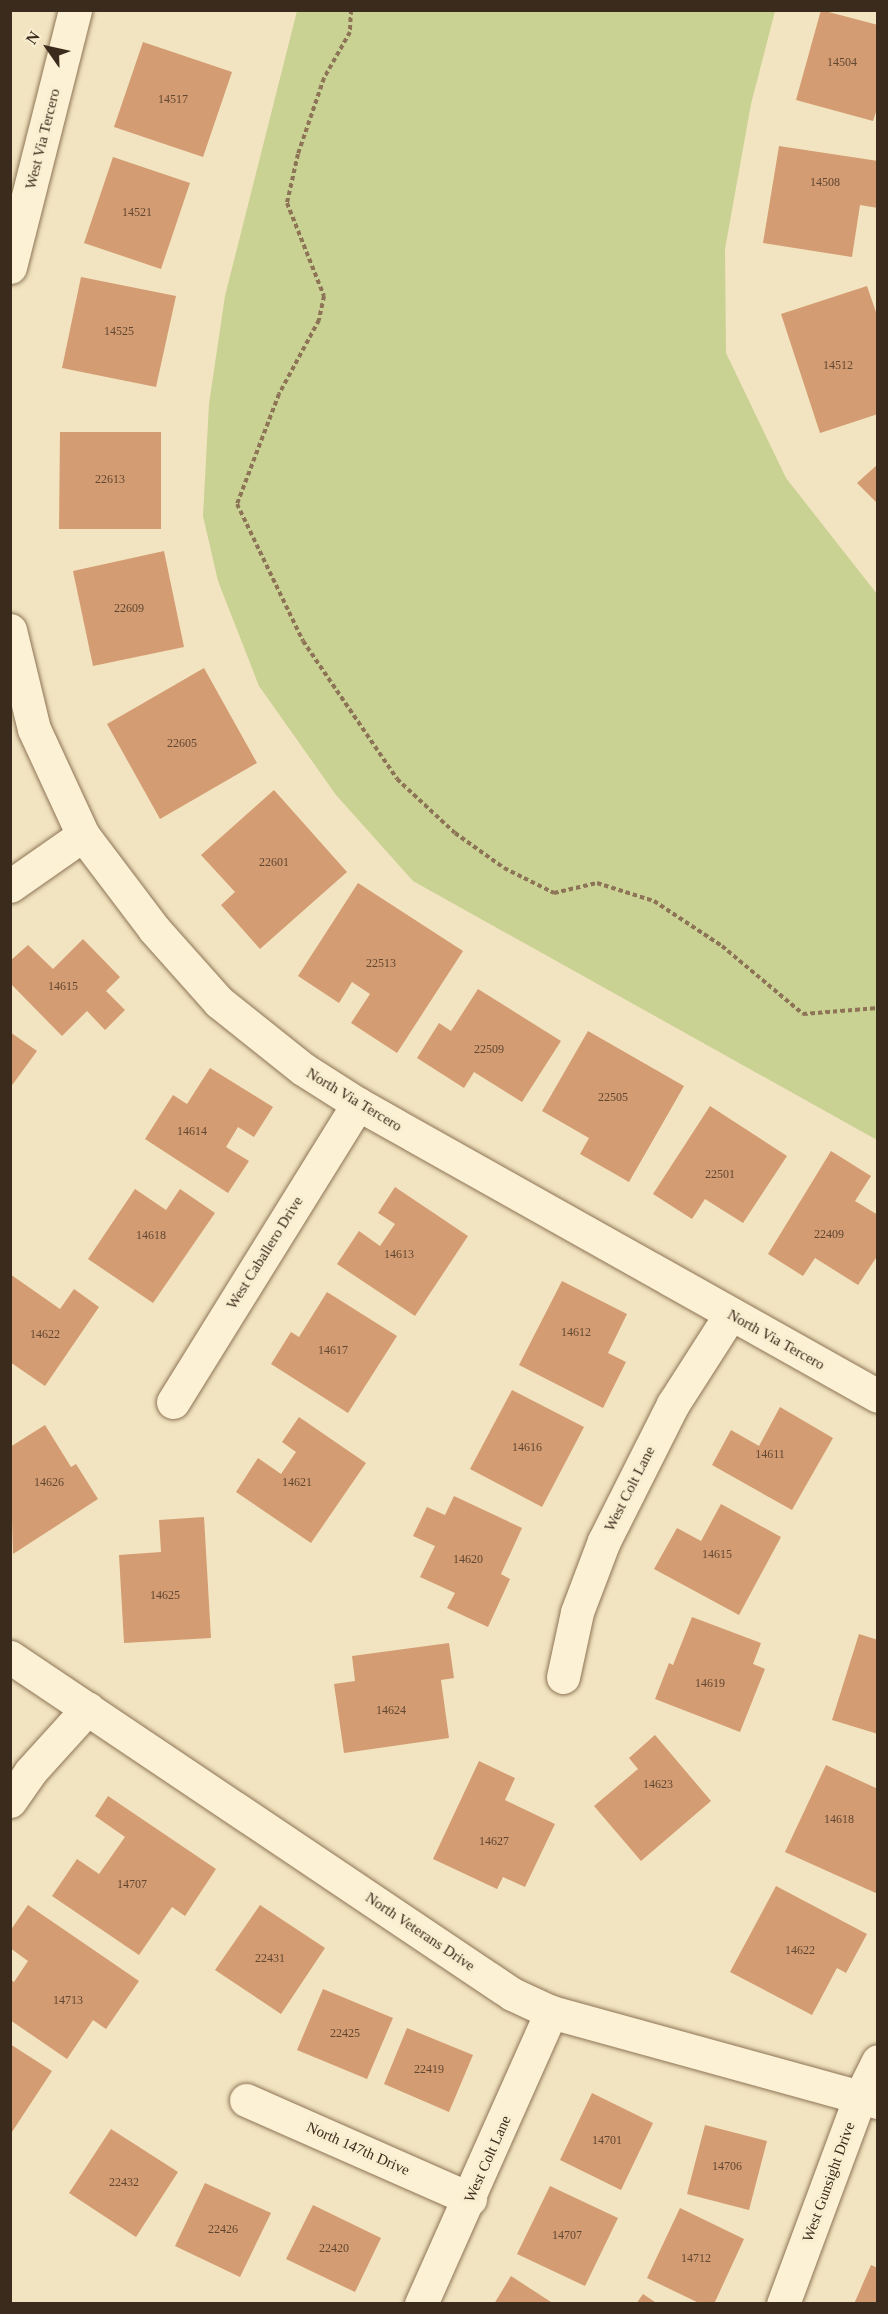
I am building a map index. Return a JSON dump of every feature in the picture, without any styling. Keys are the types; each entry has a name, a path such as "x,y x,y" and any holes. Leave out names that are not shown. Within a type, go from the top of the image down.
{"street":[{"name":"West Via Tercero","path":"10,267 75,10"},
{"name":"North Via Tercero","path":"10,630 34,729 83,835 154,929 219,1002 303,1069 358,1104 730,1315 878,1396"},
{"path":"10,886 83,835"},
{"name":"West Caballero Drive","path":"173,1402 358,1104"},
{"name":"West Colt Lane","path":"563,1677 577,1612 604,1541 673,1404 730,1315"},
{"name":"North Veterans Drive","path":"10,1657 512,1994 551,2012 810,2086 869,2099"},
{"path":"10,1801 30,1772 88,1708"},
{"name":"West Colt Lane","path":"421,2304 470,2199 551,2012"},
{"name":"West Gunsight Drive","path":"783,2304 869,2099 878,2061"},
{"name":"North 147th Drive","path":"246,2100 470,2199"}],"path":[{"path":"351,10 350,32 324,78 298,154 287,203 324,296 319,321 279,394 237,504 303,641 397,779 455,833 504,868 554,893 597,883 654,901 722,946 803,1014 878,1008"}],"green space":[{"path":"297,11 775,11 751,104 725,249 726,353 786,478 877,594 877,1140 413,881 336,795 259,686 218,581 203,516 209,404 225,296"}],"building":[{"path":"821,10 878,25 878,106 873,121 796,100"},
{"path":"143,42 232,72 203,157 114,127"},
{"path":"779,146 878,161 878,208 860,205 852,257 763,243"},
{"path":"113,157 190,183 161,269 84,243"},
{"path":"81,277 176,296 156,387 62,368"},
{"path":"867,286 878,318 878,414 820,433 781,314"},
{"path":"60,432 161,432 161,529 59,529"},
{"path":"878,464 878,504 857,483"},
{"path":"164,551 184,647 93,666 73,571"},
{"path":"204,668 257,763 160,819 107,724"},
{"path":"274,790 347,872 260,949 221,905 235,892 201,855"},
{"path":"358,883 463,951 397,1053 351,1023 370,994 352,982 339,1003 298,976"},
{"path":"83,939 120,977 106,991 125,1010 105,1030 87,1011 62,1036 10,983 10,961 28,945 53,969"},
{"path":"478,989 561,1041 522,1102 474,1072 464,1088 417,1058 439,1023 451,1031"},
{"path":"588,1031 684,1086 629,1182 580,1154 589,1138 542,1111"},
{"path":"10,1032 37,1051 10,1088"},
{"path":"210,1068 273,1107 254,1137 238,1127 226,1147 249,1161 228,1193 145,1139 173,1095 187,1104"},
{"path":"710,1106 787,1156 743,1223 705,1199 692,1219 653,1194"},
{"path":"831,1151 871,1176 855,1201 878,1215 878,1255 858,1285 815,1258 803,1276 768,1254"},
{"path":"395,1187 468,1236 415,1316 337,1264 359,1231 380,1246 395,1224 378,1213"},
{"path":"135,1189 166,1210 180,1189 215,1213 153,1303 88,1259"},
{"path":"10,1274 60,1309 74,1289 99,1307 45,1386 10,1362"},
{"path":"562,1281 627,1314 608,1353 626,1362 603,1408 519,1365"},
{"path":"327,1292 397,1336 348,1413 271,1364 291,1332 299,1337"},
{"path":"512,1390 584,1427 542,1507 470,1469"},
{"path":"780,1407 833,1438 792,1510 712,1465 731,1430 759,1446"},
{"path":"299,1417 366,1463 311,1543 236,1492 258,1458 281,1474 296,1452 282,1442"},
{"path":"45,1425 71,1467 76,1464 98,1499 13,1554 10,1447"},
{"path":"454,1496 522,1528 501,1574 510,1579 488,1627 447,1608 455,1593 420,1577 435,1546 413,1536 427,1507 445,1515"},
{"path":"721,1504 781,1537 739,1615 654,1569 677,1528 701,1541"},
{"path":"204,1517 211,1638 124,1643 119,1555 161,1552 159,1520"},
{"path":"692,1617 761,1643 753,1664 765,1669 740,1732 655,1699 669,1663 673,1665"},
{"path":"859,1634 878,1640 878,1734 832,1720"},
{"path":"449,1643 454,1678 441,1680 449,1738 344,1753 334,1684 355,1681 352,1656"},
{"path":"655,1735 711,1801 641,1861 594,1806 638,1769 629,1758"},
{"path":"479,1761 515,1778 505,1800 555,1824 525,1887 503,1877 497,1889 433,1859"},
{"path":"826,1765 878,1789 878,1894 785,1852"},
{"path":"108,1796 216,1869 185,1916 172,1907 139,1955 52,1896 77,1859 99,1874 125,1837 95,1816"},
{"path":"776,1886 867,1934 846,1973 837,1968 812,2015 730,1972"},
{"path":"28,1905 139,1981 106,2029 93,2020 67,2059 10,2020 10,1979 14,1982 28,1961 10,1948 10,1931"},
{"path":"260,1905 325,1948 281,2014 215,1970"},
{"path":"323,1989 393,2018 367,2079 297,2050"},
{"path":"407,2028 473,2055 449,2112 384,2084"},
{"path":"10,2044 52,2071 10,2135"},
{"path":"592,2093 653,2123 621,2190 560,2160"},
{"path":"705,2125 767,2141 749,2210 687,2194"},
{"path":"111,2129 178,2172 136,2237 69,2193"},
{"path":"205,2183 271,2213 240,2277 175,2246"},
{"path":"550,2186 618,2218 585,2286 517,2254"},
{"path":"313,2205 381,2238 355,2292 286,2259"},
{"path":"680,2208 744,2239 714,2304 701,2304 647,2278"},
{"path":"871,2265 878,2268 878,2304 854,2304"},
{"path":"511,2276 554,2304 494,2304"},
{"path":"643,2294 658,2304 636,2304"}]}
